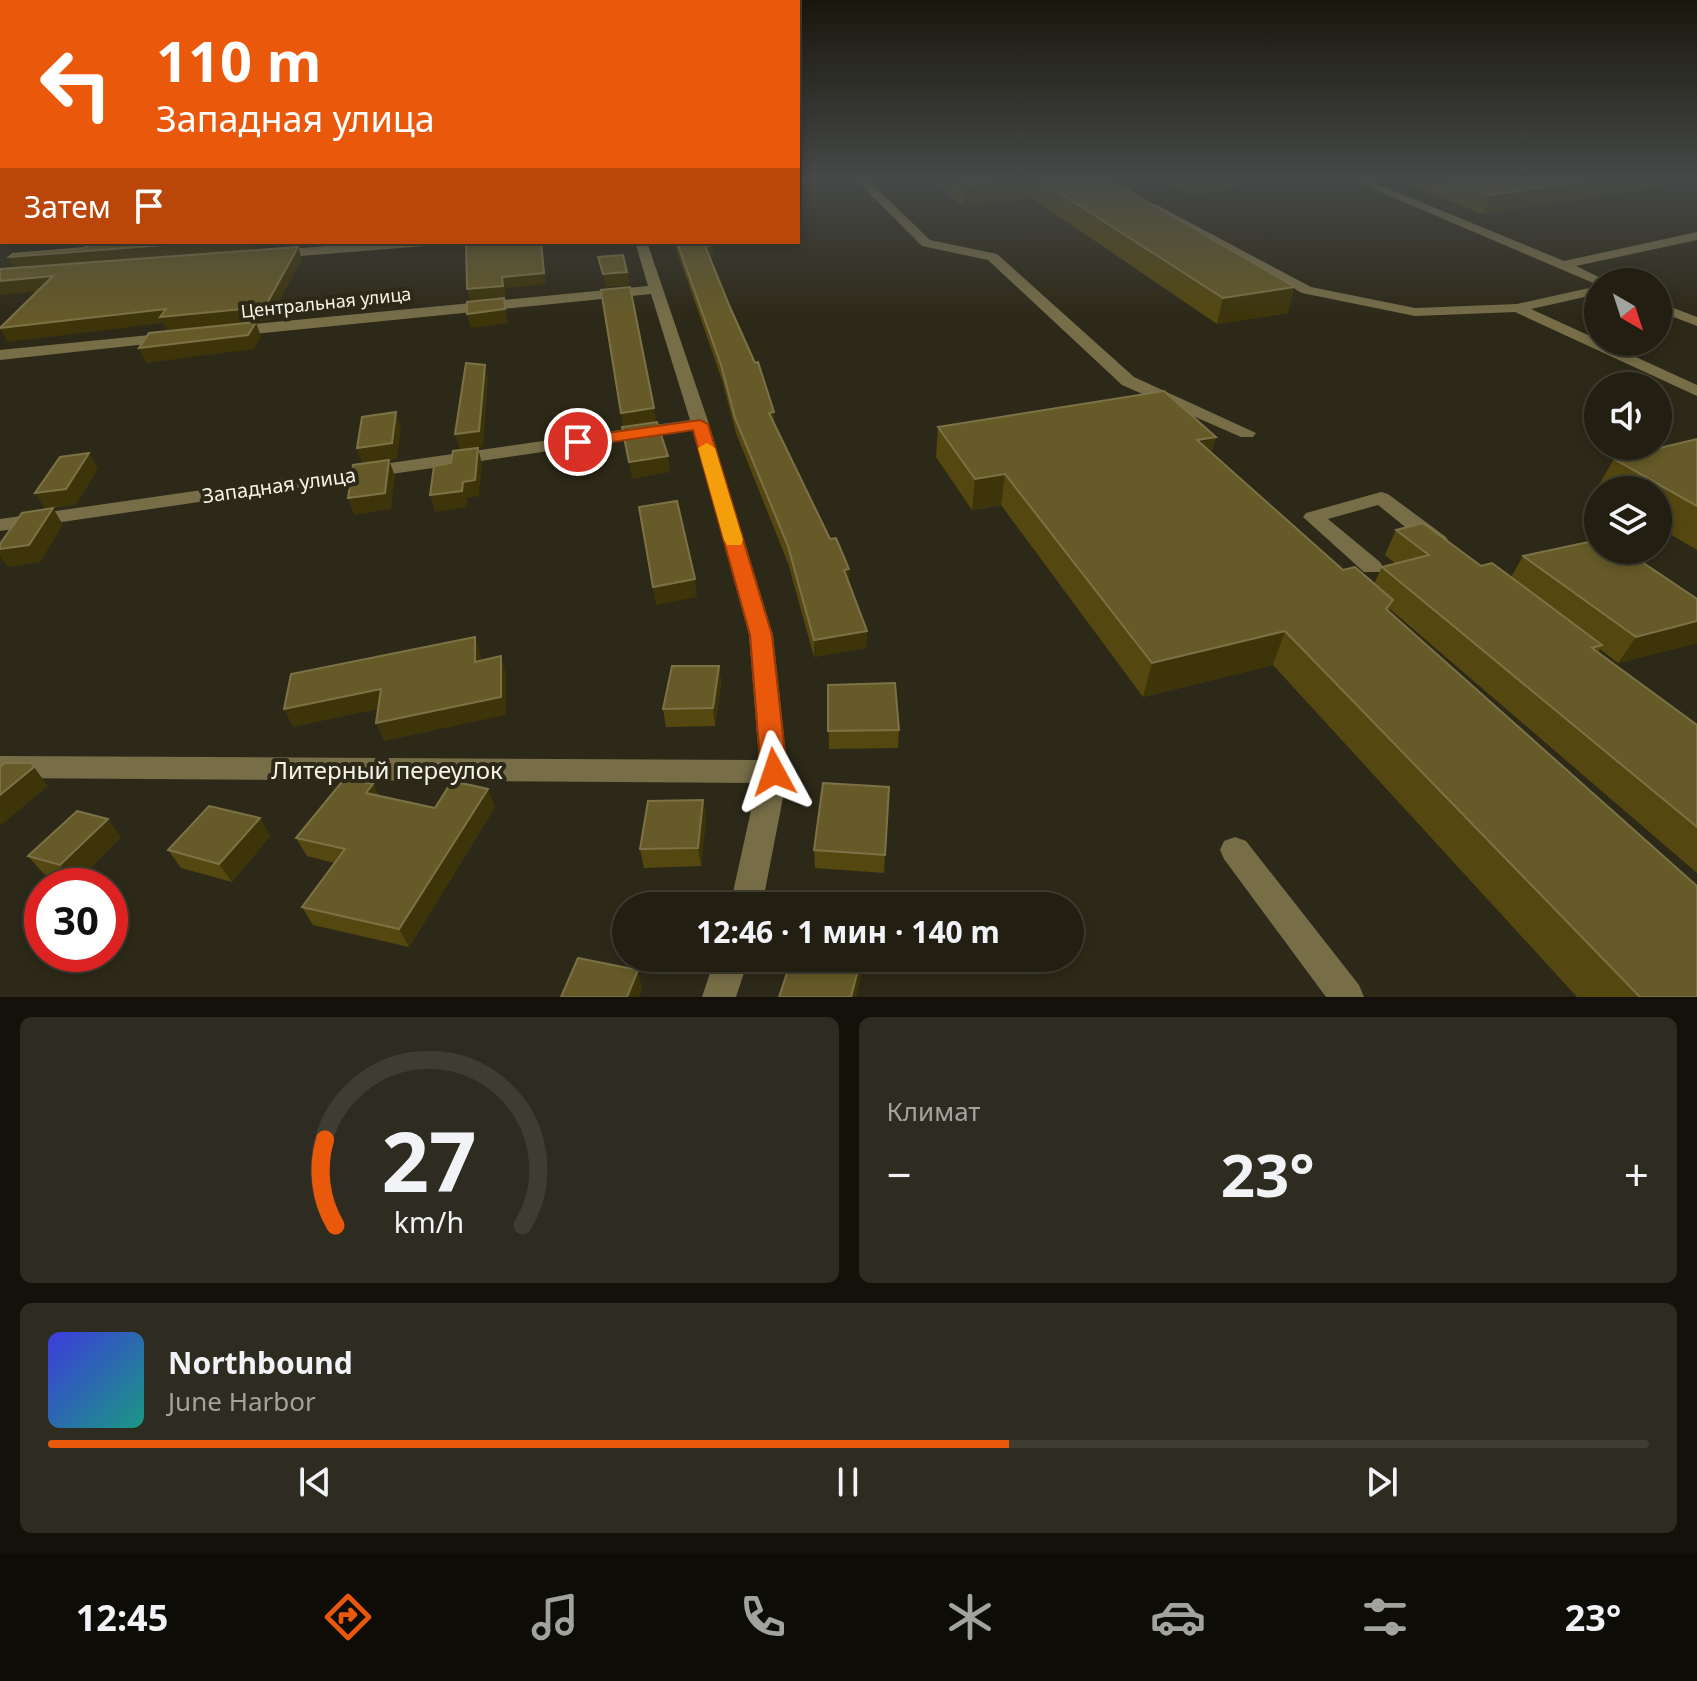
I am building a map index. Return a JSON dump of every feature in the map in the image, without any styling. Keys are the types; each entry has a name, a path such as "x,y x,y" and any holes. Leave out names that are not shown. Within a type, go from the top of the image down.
{"street":[{"path":"908,226 926,243 992,257 1128,381 1247,433"},
{"path":"1189,226 1307,290 1415,312 1517,308 1584,293"},
{"path":"1469,226 1584,274"},
{"path":"1565,265 1697,236"},
{"path":"252,256 401,244"},
{"path":"642,244 700,424 761,635 774,772 749,892"},
{"name":"Центральная улица","path":"219,333 656,289"},
{"path":"1517,308 1697,391"},
{"path":"1672,312 1697,322"},
{"path":"0,355 187,336"},
{"name":"Западная улица","path":"0,525 700,424"},
{"path":"1372,567 1313,517 1381,498 1455,555"},
{"name":"Литерный переулок","path":"0,767 774,772"},
{"path":"1235,850 1347,997"},
{"path":"719,997 727,972"}],"building":[{"path":"1110,226 1189,226 1295,287 1223,298"},
{"path":"89,244 177,244 9,257 13,254 85,248"},
{"path":"466,244 541,244 544,273 502,277 503,286 467,289"},
{"path":"678,244 713,245 705,246 755,363 758,362 774,412 769,413 830,539 836,538 849,569 844,570 867,631 814,640 788,546 735,418 721,365"},
{"path":"298,247 265,307 160,317 166,309 0,328 53,276 0,281 0,269"},
{"path":"623,255 627,272 603,274 598,257"},
{"path":"630,287 654,408 621,413 601,290"},
{"path":"504,298 505,309 467,314 467,302"},
{"path":"256,322 248,335 139,348 149,333"},
{"path":"466,363 485,365 479,431 455,434"},
{"path":"1164,391 1216,437 1197,440 1343,570 1355,567 1393,600 1386,609 1697,886 1697,997 1640,997 1285,631 1152,663 1005,474 975,479 938,427"},
{"path":"396,412 392,443 357,448 362,417"},
{"path":"657,422 668,456 629,462 622,427"},
{"path":"1697,439 1697,506 1672,492 1672,476 1644,476 1616,460 1672,460 1672,445"},
{"path":"478,448 475,480 463,482 462,491 430,495 434,466 451,463 453,451"},
{"path":"89,453 66,489 35,493 60,457"},
{"path":"389,460 385,493 348,498 353,465"},
{"path":"677,501 695,579 653,587 639,507"},
{"path":"53,508 29,545 0,549 0,544 22,513"},
{"path":"1423,523 1481,566 1492,563 1602,645 1592,648 1697,725 1697,827 1382,567 1429,555 1396,530"},
{"path":"1584,543 1584,564 1645,564 1697,599 1697,621 1636,637 1523,556"},
{"path":"475,637 475,662 501,656 501,697 376,723 381,689 284,709 291,674"},
{"path":"672,666 719,666 713,708 663,709"},
{"path":"895,683 899,730 828,731 828,685"},
{"path":"5,763 31,763 34,767 0,795 0,767"},
{"path":"345,778 373,784 366,793 435,808 452,781 488,789 399,929 302,907 345,849 296,838"},
{"path":"823,783 889,787 885,855 814,850"},
{"path":"703,800 698,848 640,849 648,801"},
{"path":"209,806 260,818 219,864 168,850"},
{"path":"77,811 108,819 60,865 28,856"},
{"path":"578,958 612,965 612,972 637,972 627,997 561,997"},
{"path":"787,972 857,972 851,997 779,997"}],"slow traffic":[{"path":"707,448 734,540"}],"route":[{"path":"578,442 700,424 761,635 774,772"}]}
